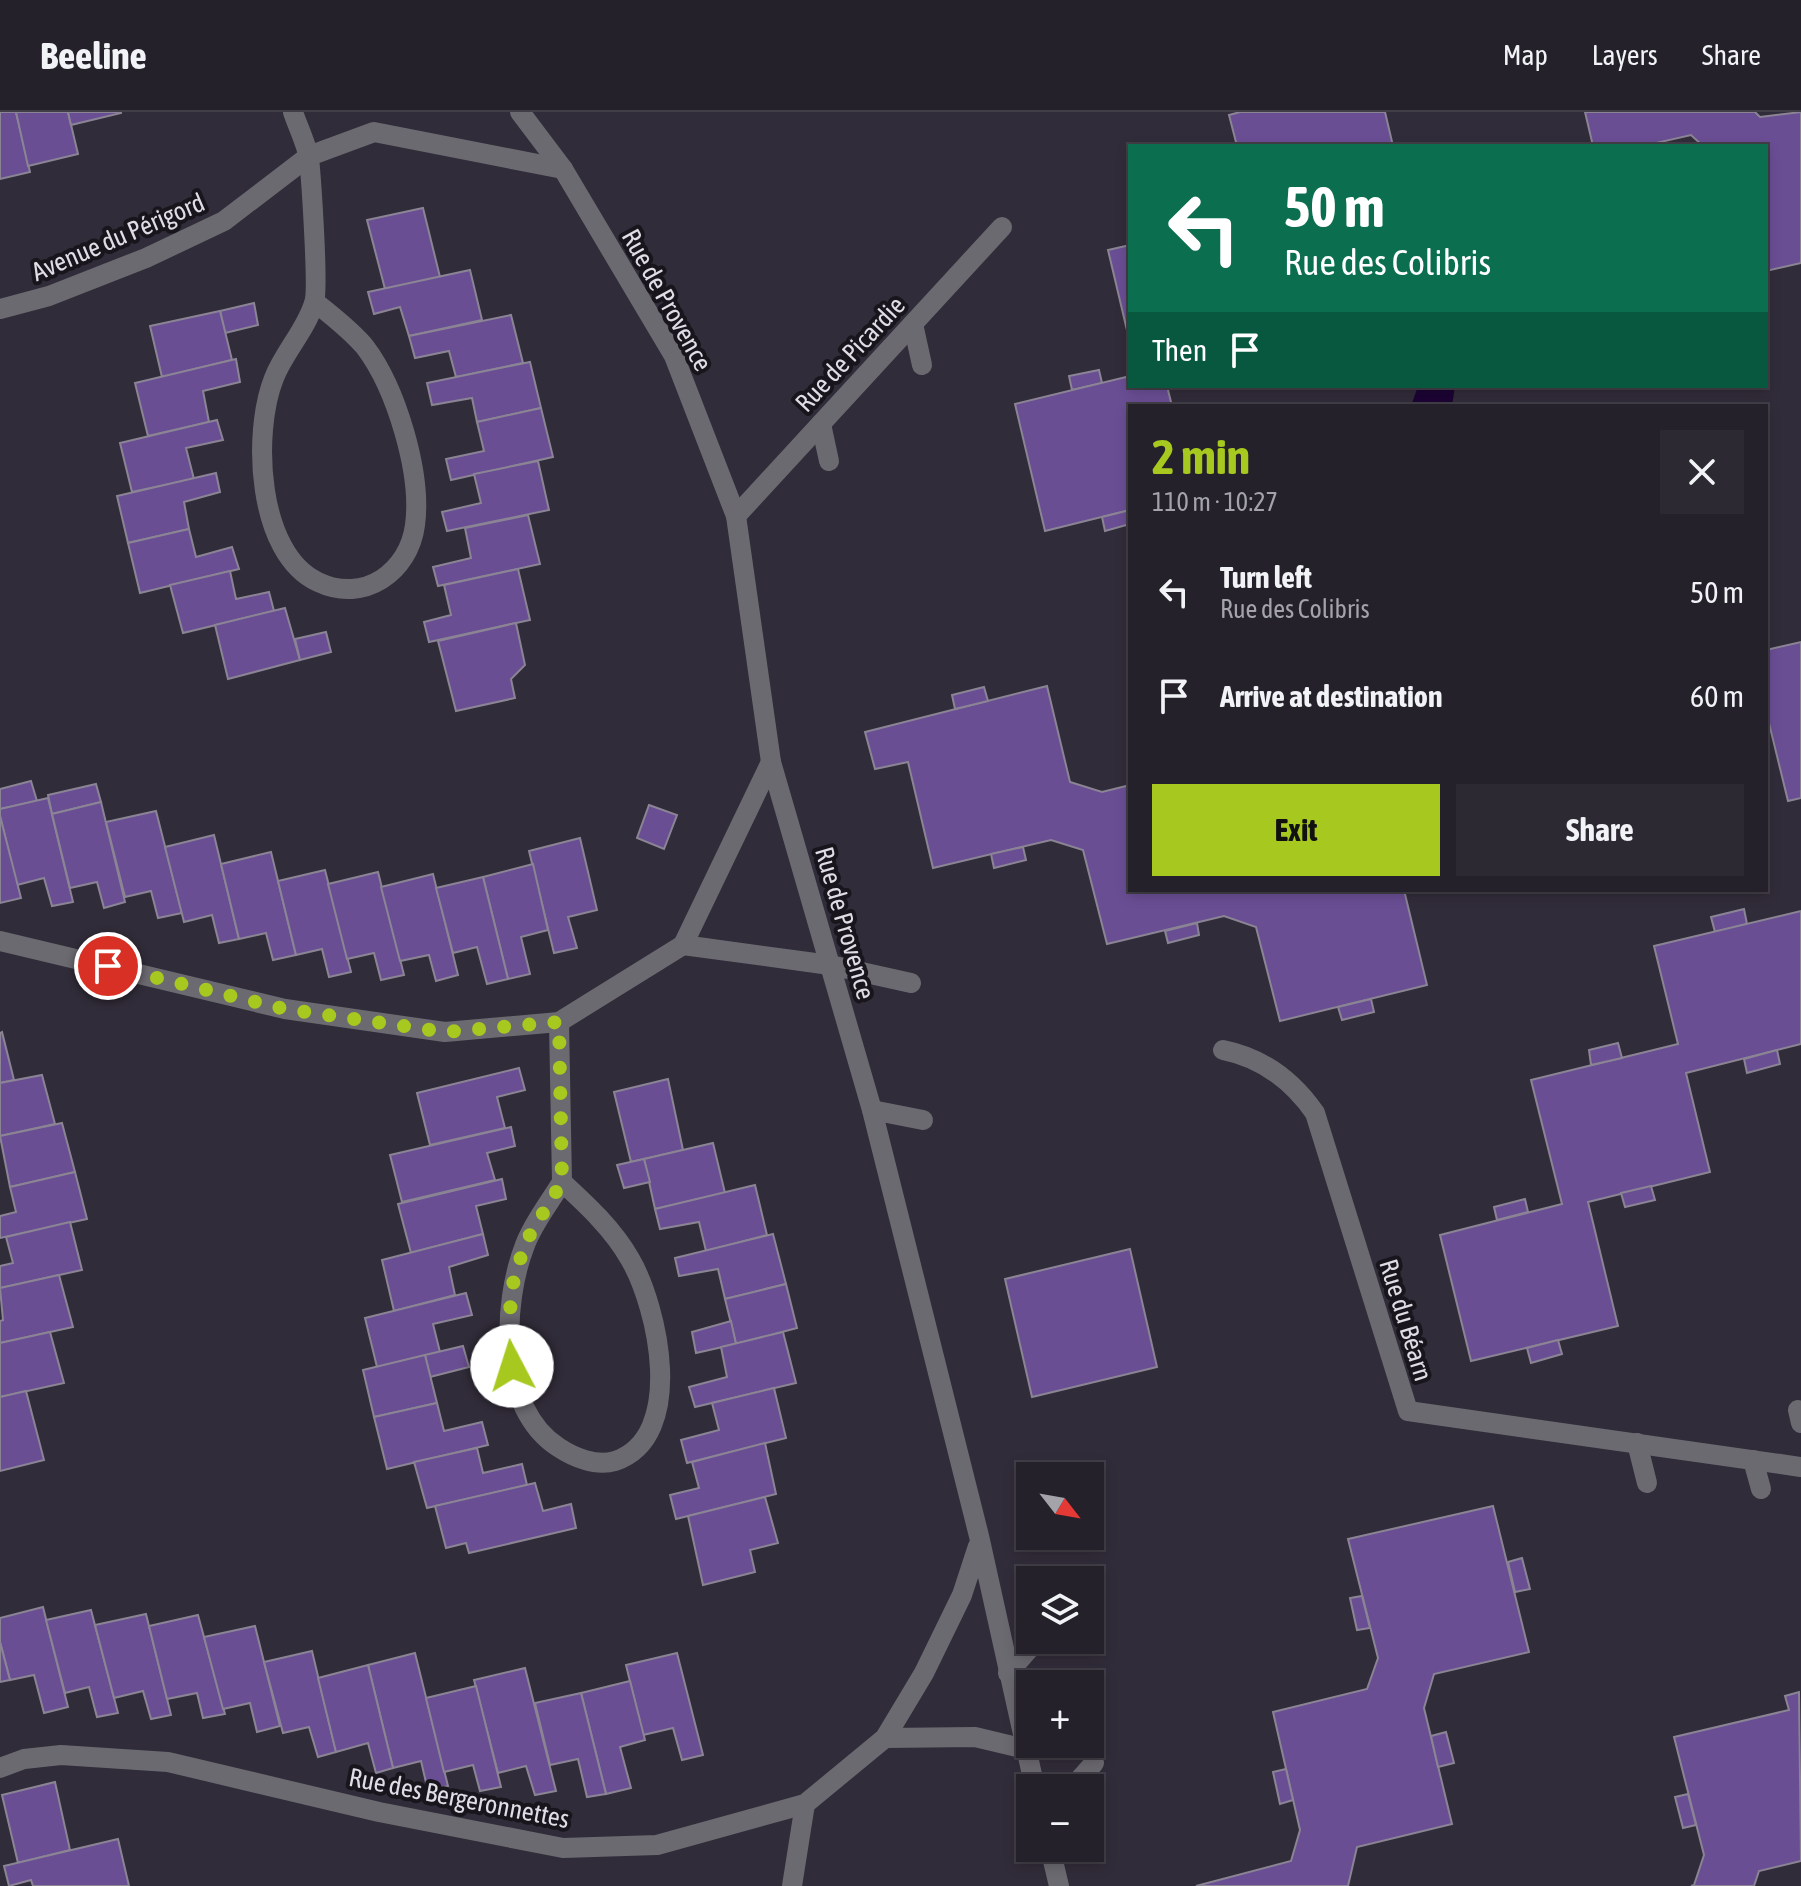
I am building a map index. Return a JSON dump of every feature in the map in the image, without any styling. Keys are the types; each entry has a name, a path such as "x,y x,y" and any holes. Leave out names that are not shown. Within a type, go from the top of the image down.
{"street":[{"path":"293,112 309,156 315,302 281,362 269,396 262,452 265,488 270,514 292,562 322,584 357,588 386,580 410,545 415,524 411,468 400,419 365,347 315,302"},
{"name":"Rue de Provence","path":"520,112 563,169 674,356 736,516 771,762 872,1110 979,1536 1016,1709"},
{"name":"Avenue du Périgord","path":"0,309 49,296 146,258 224,221 309,156 374,132 563,169"},
{"name":"Rue de Picardie","path":"736,516 1002,227"},
{"path":"913,324 922,365"},
{"path":"821,424 829,461"},
{"path":"0,941 285,1009 445,1032 559,1022 683,945 771,762"},
{"path":"683,945 830,965 911,983"},
{"path":"559,1022 562,1182 525,1243 510,1294 512,1366 525,1411 547,1440 574,1457 613,1462 644,1440 656,1417 660,1369 654,1323 630,1258 599,1216 562,1182"},
{"name":"Rue du Béarn","path":"1223,1050 1245,1055 1268,1066 1303,1096 1315,1113 1402,1417 1637,1443 1699,1444 1753,1460 1801,1467"},
{"path":"872,1110 923,1120"},
{"path":"1637,1443 1647,1483"},
{"path":"1753,1460 1761,1489"},
{"name":"Rue des Bergeronnettes","path":"0,1768 24,1759 61,1755 168,1762 379,1812 563,1848 657,1845 805,1804 885,1738 924,1673 962,1595 974,1565 979,1536"},
{"path":"1008,1673 1025,1654"},
{"path":"885,1738 975,1737 1016,1747"},
{"path":"1084,1774 1094,1763"},
{"path":"792,1886 805,1804"},
{"path":"1053,1862 1059,1886"}],"shaded area":[{"path":"1417,388 1455,388 1452,404 1412,404"}],"building":[{"path":"0,112 16,112 30,172 0,179"},
{"path":"16,112 68,112 78,154 28,166"},
{"path":"68,112 121,112 121,113 71,125"},
{"path":"1240,112 1385,112 1393,144 1236,144 1229,115"},
{"path":"1585,112 1755,112 1760,117 1801,112 1801,263 1768,271 1768,144 1701,144 1691,135 1652,144 1593,144"},
{"path":"423,208 440,277 385,289 367,220"},
{"path":"1128,245 1128,335 1108,250"},
{"path":"470,270 482,320 409,336 400,307 374,314 368,292"},
{"path":"254,303 258,325 225,333 220,311"},
{"path":"220,311 232,360 162,377 150,326"},
{"path":"511,315 523,363 456,377 449,351 415,358 409,336"},
{"path":"236,359 240,382 203,391 209,422 148,436 135,383"},
{"path":"530,362 541,408 477,422 472,398 432,405 427,383"},
{"path":"1099,370 1102,383 1072,390 1069,376"},
{"path":"1128,376 1128,388 1168,388 1172,404 1128,404 1128,510 1045,531 1015,404"},
{"path":"541,408 553,457 451,480 446,459 484,451 477,422"},
{"path":"217,420 223,440 186,448 194,479 132,492 120,443"},
{"path":"538,461 549,510 447,531 442,512 481,503 474,474"},
{"path":"216,473 220,492 184,502 189,529 128,543 117,496"},
{"path":"1128,510 1128,525 1105,531 1102,517"},
{"path":"528,515 540,564 438,586 433,567 471,558 465,528"},
{"path":"189,529 196,557 232,547 239,569 140,593 128,543"},
{"path":"518,569 530,620 429,642 424,622 451,615 444,585"},
{"path":"230,571 236,599 269,592 274,611 183,633 170,585"},
{"path":"285,608 300,660 228,679 215,625"},
{"path":"516,623 525,665 511,679 515,698 456,711 438,641"},
{"path":"326,632 331,652 300,660 295,639"},
{"path":"1801,642 1801,798 1788,801 1768,719 1768,650"},
{"path":"1047,686 1070,782 1102,792 1128,786 1128,892 1404,892 1427,985 1280,1021 1256,927 1224,916 1107,944 1083,850 1051,840 933,868 908,762 875,769 865,732"},
{"path":"984,687 988,701 955,709 952,695"},
{"path":"31,781 37,801 0,809 0,789"},
{"path":"96,784 101,802 52,814 48,795"},
{"path":"48,798 73,902 52,906 44,878 17,885 0,816 0,809"},
{"path":"101,802 125,902 104,908 97,882 70,888 52,814"},
{"path":"649,805 677,815 664,849 637,838"},
{"path":"156,811 182,913 158,918 151,891 125,897 106,822"},
{"path":"0,816 21,898 0,903"},
{"path":"214,835 239,939 219,943 212,915 184,922 165,847"},
{"path":"580,838 597,910 568,917 577,948 554,953 529,851"},
{"path":"1023,847 1026,860 994,868 991,854"},
{"path":"271,852 296,955 273,960 266,933 239,939 221,864"},
{"path":"533,864 548,930 521,937 530,974 508,979 483,877"},
{"path":"325,870 351,972 329,977 322,949 296,955 278,881"},
{"path":"378,872 404,975 381,980 374,953 347,959 328,884"},
{"path":"433,874 458,975 436,981 429,955 400,961 381,887"},
{"path":"483,877 508,979 487,984 477,947 453,953 436,888"},
{"path":"1744,909 1747,924 1715,932 1711,917"},
{"path":"1801,911 1801,1044 1686,1073 1710,1172 1588,1202 1618,1326 1471,1361 1440,1235 1562,1204 1531,1080 1678,1044 1654,946"},
{"path":"1197,923 1199,935 1168,943 1165,931"},
{"path":"1371,999 1374,1012 1342,1020 1338,1007"},
{"path":"0,1033 14,1080 0,1083"},
{"path":"1618,1043 1622,1058 1591,1065 1589,1050"},
{"path":"1777,1050 1780,1064 1747,1073 1744,1059"},
{"path":"519,1068 525,1090 497,1097 505,1128 430,1145 417,1093"},
{"path":"42,1075 55,1124 0,1136 0,1083"},
{"path":"668,1079 683,1150 631,1162 614,1092"},
{"path":"62,1123 75,1172 10,1187 0,1136"},
{"path":"511,1127 515,1146 487,1153 495,1180 402,1202 390,1155"},
{"path":"713,1143 725,1193 655,1209 644,1159"},
{"path":"644,1159 650,1182 624,1188 617,1165"},
{"path":"75,1172 87,1219 0,1238 0,1216 16,1212 10,1187"},
{"path":"502,1179 506,1199 476,1206 483,1234 411,1253 398,1204"},
{"path":"755,1185 767,1235 706,1251 699,1222 660,1229 655,1209"},
{"path":"1651,1186 1655,1200 1625,1207 1621,1193"},
{"path":"1525,1199 1528,1212 1497,1220 1494,1207"},
{"path":"70,1222 82,1270 0,1288 0,1266 13,1263 6,1237"},
{"path":"483,1234 488,1255 449,1267 455,1295 394,1311 382,1260"},
{"path":"773,1234 786,1284 725,1299 718,1269 679,1276 675,1258"},
{"path":"1130,1249 1157,1367 1032,1397 1005,1279"},
{"path":"59,1275 73,1327 0,1343 0,1321 3,1320 0,1288"},
{"path":"786,1284 797,1328 736,1344 725,1299"},
{"path":"466,1293 472,1315 433,1324 440,1352 377,1367 365,1318"},
{"path":"731,1321 736,1344 696,1353 692,1332"},
{"path":"50,1332 64,1383 0,1397 0,1343"},
{"path":"783,1332 796,1383 695,1407 689,1387 727,1377 721,1347"},
{"path":"1558,1340 1562,1354 1531,1363 1527,1348"},
{"path":"463,1346 469,1367 430,1377 425,1355"},
{"path":"425,1355 437,1403 374,1417 363,1370"},
{"path":"774,1388 786,1438 687,1463 681,1440 719,1430 712,1403"},
{"path":"26,1391 44,1460 0,1471 0,1397"},
{"path":"437,1403 444,1431 482,1422 488,1445 387,1469 374,1417"},
{"path":"765,1443 776,1494 676,1519 670,1495 699,1488 692,1462"},
{"path":"477,1448 483,1473 522,1464 527,1485 427,1508 414,1462"},
{"path":"535,1483 543,1511 571,1504 576,1528 469,1553 466,1543 446,1548 435,1506"},
{"path":"765,1497 778,1543 750,1550 755,1572 703,1585 688,1516"},
{"path":"1493,1506 1529,1652 1434,1674 1424,1708 1452,1824 1357,1847 1348,1886 1196,1886 1291,1861 1300,1830 1273,1712 1367,1689 1378,1658 1348,1539"},
{"path":"1522,1558 1530,1589 1515,1592 1508,1562"},
{"path":"1362,1596 1370,1628 1357,1630 1350,1598"},
{"path":"43,1607 68,1707 44,1713 34,1675 10,1680 0,1642 0,1618"},
{"path":"91,1610 118,1713 97,1717 89,1687 65,1693 46,1620"},
{"path":"146,1614 171,1715 151,1719 143,1691 114,1698 95,1625"},
{"path":"198,1615 225,1714 203,1718 197,1693 167,1699 149,1626"},
{"path":"255,1626 280,1726 257,1732 250,1703 223,1709 204,1637"},
{"path":"0,1642 10,1680 0,1682"},
{"path":"312,1651 336,1752 318,1757 309,1727 283,1733 264,1662"},
{"path":"415,1653 448,1786 428,1791 421,1761 393,1768 368,1665"},
{"path":"677,1653 703,1755 682,1760 673,1728 643,1735 626,1665"},
{"path":"368,1665 393,1768 376,1773 368,1743 336,1752 318,1678"},
{"path":"525,1668 556,1791 535,1795 526,1766 498,1773 474,1680"},
{"path":"630,1681 645,1740 620,1747 631,1788 606,1794 581,1693"},
{"path":"476,1686 501,1787 480,1791 473,1765 444,1772 426,1698"},
{"path":"1799,1692 1801,1861 1759,1871 1754,1886 1691,1886 1704,1855 1674,1737 1789,1710 1785,1696"},
{"path":"581,1693 606,1794 587,1797 578,1759 550,1765 535,1703"},
{"path":"1446,1732 1454,1763 1438,1767 1431,1736"},
{"path":"1286,1769 1293,1800 1280,1804 1273,1772"},
{"path":"55,1782 70,1850 18,1863 2,1795"},
{"path":"1688,1794 1696,1825 1683,1828 1675,1797"},
{"path":"118,1839 129,1886 33,1886 31,1880 9,1886 4,1866"}],"route":[{"path":"108,966 285,1009 445,1032 559,1022 562,1182 525,1243 510,1294 508,1319 512,1366"}]}
